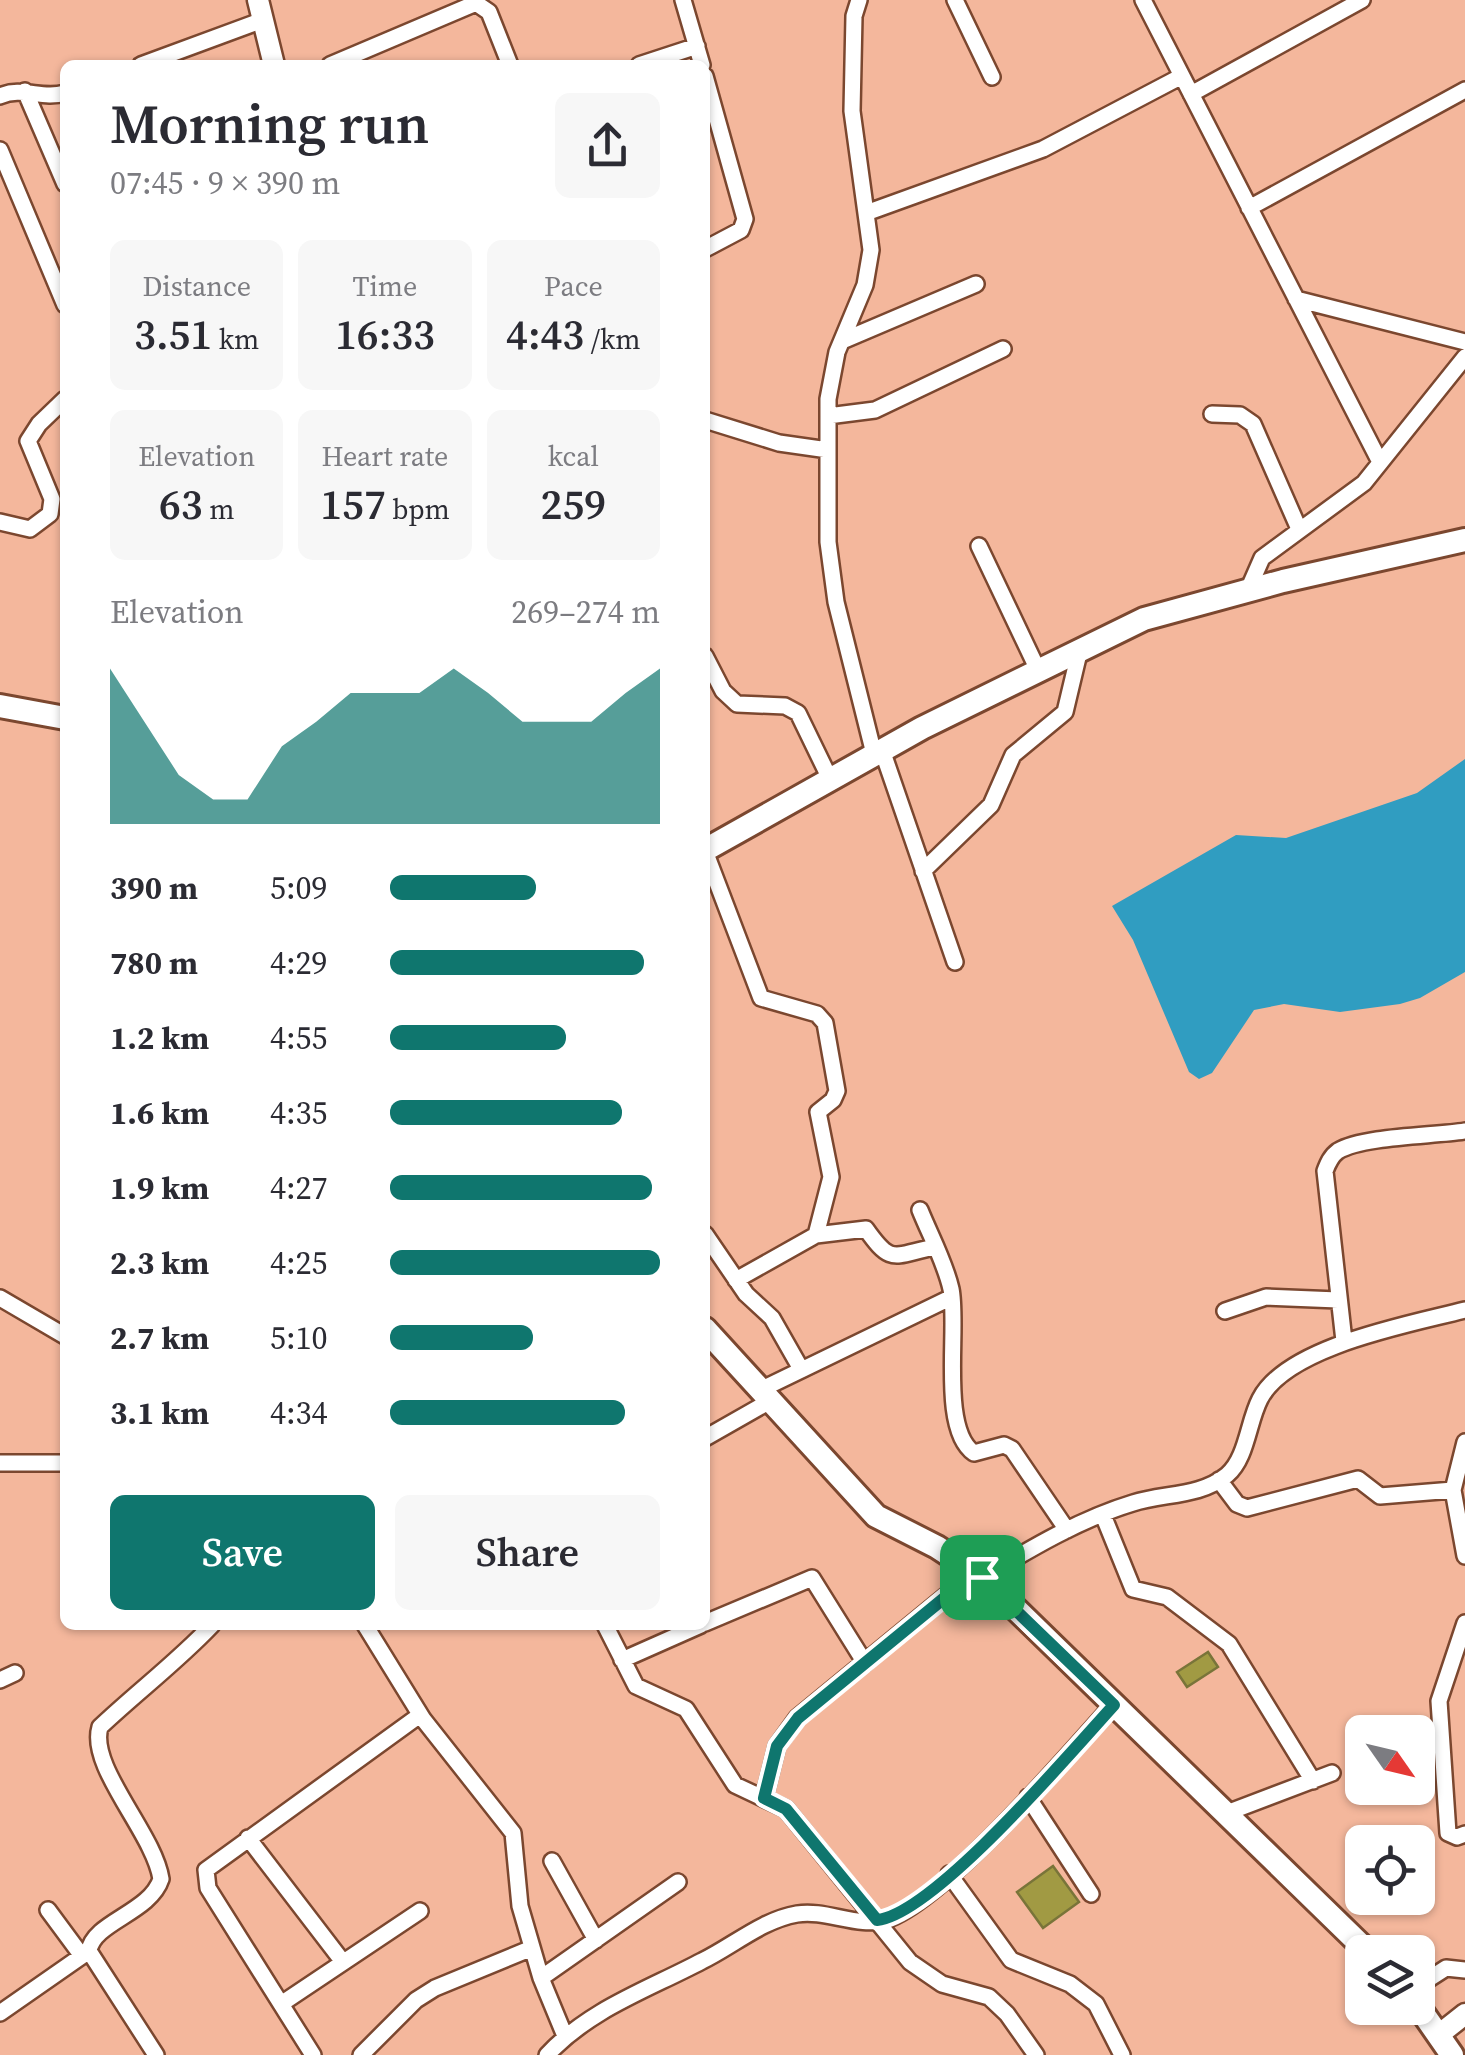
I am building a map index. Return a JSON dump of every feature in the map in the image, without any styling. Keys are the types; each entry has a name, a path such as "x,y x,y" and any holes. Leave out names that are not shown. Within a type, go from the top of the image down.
{"main road":[{"path":"710,848 878,752 1038,668 1144,619 1248,590 1465,540"},
{"path":"0,706 60,717"},
{"path":"710,1334 876,1516 979,1574 1350,1935"},
{"path":"1434,2025 1452,2055"}],"street":[{"path":"684,0 700,60"},
{"path":"859,0 854,16 852,111 871,250 865,285 842,342 828,416 814,448 836,602 878,752 955,962"},
{"path":"955,0 992,77"},
{"path":"1190,94 1362,0"},
{"path":"1145,1 1380,462"},
{"path":"342,60 484,2 508,60"},
{"path":"152,60 260,10 273,60"},
{"path":"654,60 696,46"},
{"path":"866,212 1043,149 1182,76"},
{"path":"1248,208 1465,90"},
{"path":"0,96 25,92 41,96 60,94"},
{"path":"25,92 60,172"},
{"path":"710,93 744,224 710,246"},
{"path":"710,148 724,142"},
{"path":"0,150 60,293"},
{"path":"842,342 976,284"},
{"path":"1296,299 1465,342"},
{"path":"828,416 875,410 1002,349"},
{"path":"1248,590 1262,558 1344,501 1465,358"},
{"path":"0,522 30,530 50,514 52,499 28,441 38,424 60,404"},
{"path":"1212,414 1240,415 1252,424 1300,529"},
{"path":"710,421 814,448"},
{"path":"979,546 1038,668"},
{"path":"923,871 991,805 1013,755 1065,712 1080,649"},
{"path":"710,664 733,700 785,706 798,712 830,779"},
{"path":"710,864 761,998 778,1006 817,1014 825,1023 836,1091 833,1100 818,1112 831,1177 816,1235"},
{"path":"1344,1341 1325,1171 1330,1159 1340,1150 1358,1146 1465,1132"},
{"path":"920,1210 952,1297 953,1402 967,1448 974,1453 1004,1445 1012,1449 1068,1530"},
{"path":"736,1280 816,1235 866,1229 878,1250 892,1255 935,1247"},
{"path":"710,1241 736,1280 772,1318 801,1369"},
{"path":"1225,1311 1266,1296 1338,1300"},
{"path":"710,1434 801,1369 952,1297"},
{"path":"0,1298 60,1333"},
{"path":"764,1798 786,1731 865,1662 979,1574 1103,1515 1219,1480 1236,1464 1261,1397 1274,1381 1344,1341 1465,1310"},
{"path":"1464,1549 1452,1490 1465,1442"},
{"path":"0,1463 60,1463"},
{"path":"1219,1480 1236,1504 1247,1508 1358,1480 1380,1496 1452,1490"},
{"path":"1103,1515 1133,1589 1167,1597 1229,1644 1313,1781"},
{"path":"710,1621 812,1578 865,1662"},
{"path":"1465,1622 1443,1682 1438,1721 1448,1832 1458,1837 1465,1834"},
{"path":"0,2014 85,1953 98,1934 151,1900 162,1879 148,1838 100,1756 100,1727 150,1679 179,1661 207,1630"},
{"path":"369,1630 420,1715 512,1833 520,1906 541,1978 565,2036"},
{"path":"607,1630 636,1686 686,1709 734,1785 786,1809 926,1977 990,1997 1036,2055"},
{"path":"622,1660 689,1630"},
{"path":"547,2055 565,2036 602,2010 750,1933 795,1914 888,1919 949,1874 1114,1705"},
{"path":"313,2055 206,1880 212,1864 420,1715"},
{"path":"1224,1814 1332,1773"},
{"path":"1028,1797 1091,1894"},
{"path":"248,1838 343,1962"},
{"path":"552,1861 596,1940"},
{"path":"949,1874 1011,1960 1070,1984 1096,2004 1122,2055"},
{"path":"541,1978 678,1882"},
{"path":"48,1910 85,1953 156,2055"},
{"path":"281,2004 420,1911"},
{"path":"361,2055 416,2000 434,1988 532,1948"},
{"path":"1435,1975 1446,1968 1465,1970"},
{"path":"1441,2034 1465,2014"}],"water":[{"path":"1465,759 1465,972 1420,998 1400,1004 1340,1012 1284,1004 1254,1010 1212,1073 1199,1079 1189,1072 1133,940 1112,906 1236,835 1286,838 1417,793"}],"building":[{"path":"1208,1652 1218,1667 1187,1687 1177,1672"},
{"path":"1053,1866 1079,1902 1043,1928 1017,1892"}],"route":[{"path":"976,1572 982,1577 1114,1705 969,1857 921,1898 888,1919 877,1920 786,1809 764,1798 777,1746 798,1718 976,1572"}]}
